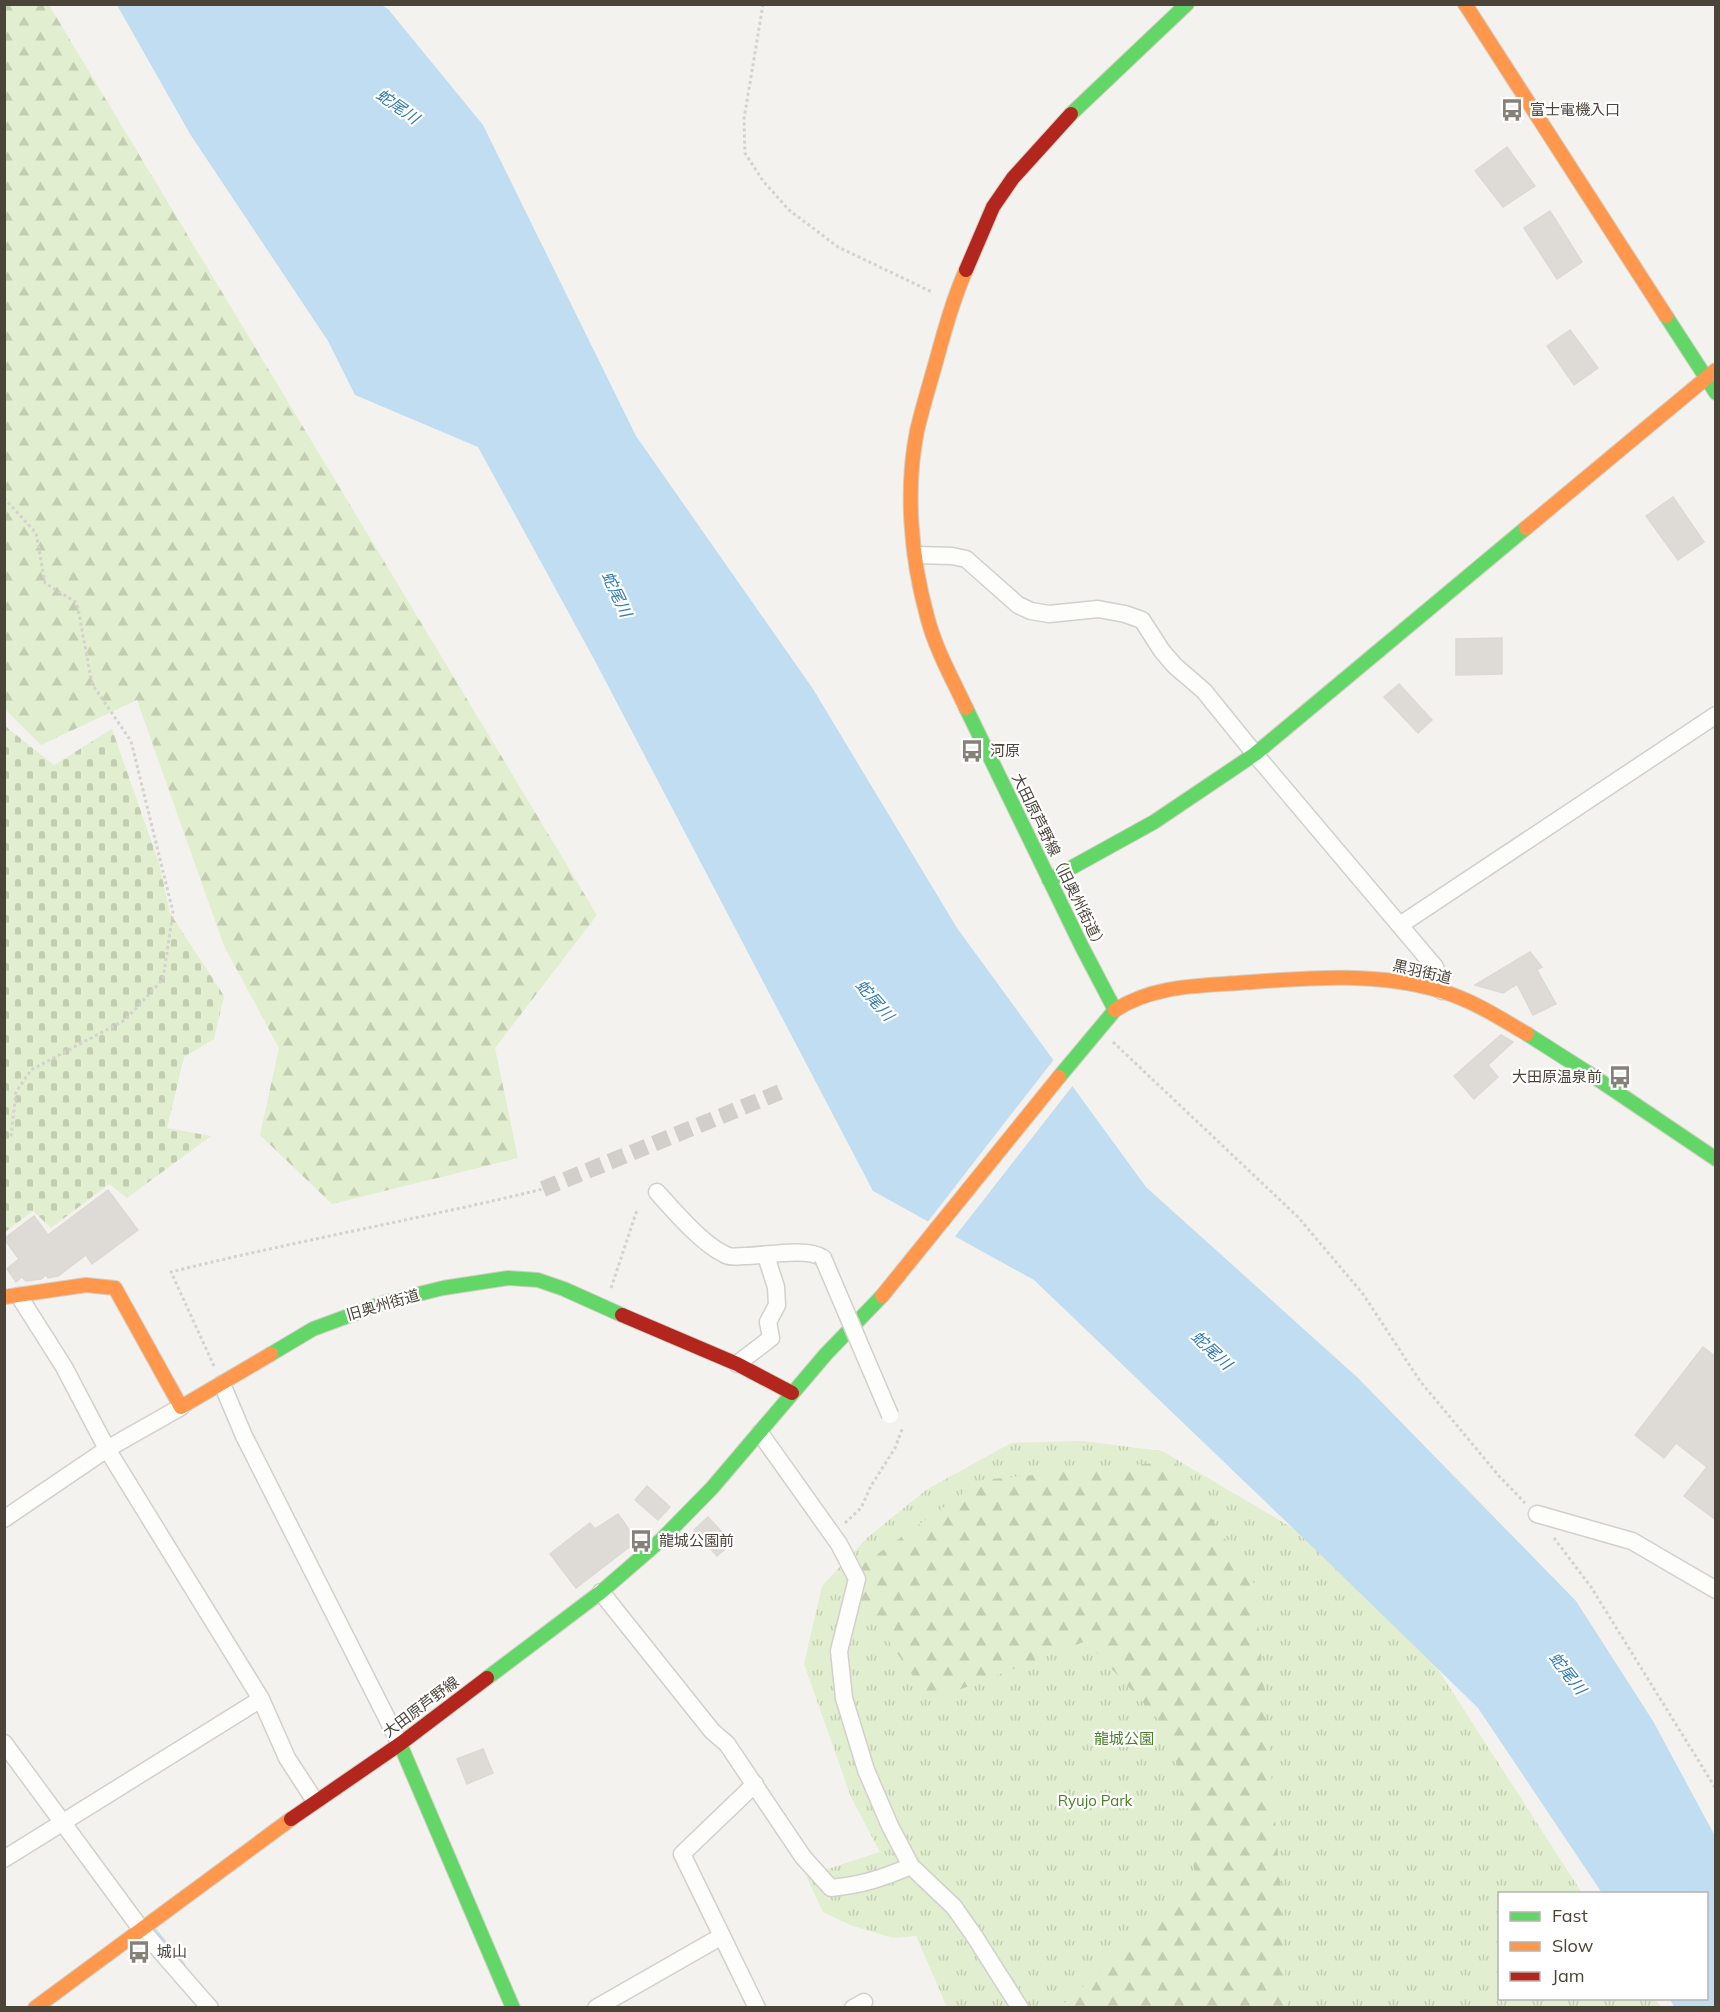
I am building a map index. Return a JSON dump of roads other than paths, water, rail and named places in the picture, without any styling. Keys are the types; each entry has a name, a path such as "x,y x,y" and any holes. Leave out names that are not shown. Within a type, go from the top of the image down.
{"street":[{"name":"大田原芦野線（旧奥州街道）","path":"1116,1010 1082,948 1049,880 944,662 927,618 912,519 912,473 917,432 952,302 993,207 1013,178 1062,123 1187,4"},
{"path":"1465,4 1711,374 1716,393"},
{"path":"1049,880 1154,822 1255,754 1711,374"},
{"path":"916,555 952,556 966,559 1018,605 1031,611 1049,614 1098,609 1142,620 1162,651 1175,666 1204,691 1435,967 1442,991"},
{"path":"1400,925 1716,715"},
{"name":"黒羽街道","path":"1116,1010 1140,995 1164,990 1276,980 1331,977 1370,978 1442,991 1476,1006 1545,1045 1716,1159"},
{"path":"792,1393 909,1265 1095,1033 1116,1010"},
{"path":"657,1192 708,1243 728,1256 812,1254 823,1258 890,1415"},
{"path":"737,1364 771,1338 768,1322 777,1305 777,1296 766,1256"},
{"name":"旧奥州街道","path":"4,1519 106,1449 222,1384 313,1329 386,1302 443,1288 508,1278 538,1280 564,1289 737,1364 792,1393"},
{"path":"181,1407 115,1288 86,1285 12,1297 64,1367 106,1449 261,1699 287,1758 315,1801"},
{"path":"222,1384 244,1436 400,1744 513,2007"},
{"name":"大田原芦野線","path":"35,2007 315,1801 400,1744 601,1592 661,1540 712,1488 792,1393"},
{"path":"760,1433 839,1544 857,1579 839,1651 844,1698 867,1770 890,1826 911,1866 954,1907 1020,2007"},
{"path":"1537,1514 1632,1541 1716,1590"},
{"path":"601,1592 712,1731 727,1744 803,1857 831,1887 855,1886 878,1880 911,1866"},
{"path":"4,1859 261,1699"},
{"path":"4,1743 141,1929 210,2007"},
{"path":"755,1784 682,1854 757,2007"},
{"path":"605,2006 722,1936"}],"water":[{"name":"蛇尾川","path":"117,5 381,5 388,9 483,125 636,436 813,689 957,928 1146,1187 1358,1378 1576,1601 1653,1721 1715,1836 1715,2007 1674,2007 1670,2000 1708,2000 1708,1892 1601,1892 1478,1708 1321,1555 1034,1280 873,1191 595,661 478,447 355,395 328,341 190,134"}],"waterway":[{"path":"152,1928 183,1965"}],"tunnel":[{"path":"543,1189 785,1090"}],"place":[{"name":"富士電機入口","path":"1512,110"},
{"name":"河原","path":"972,751"},
{"name":"大田原温泉前","path":"1620,1077"},
{"name":"龍城公園前","path":"641,1541"},
{"name":"城山","path":"139,1952"}],"park label":[{"name":"龍城公園","path":"1124,1739"},
{"name":"Ryujo Park","path":"1095,1801"}]}
